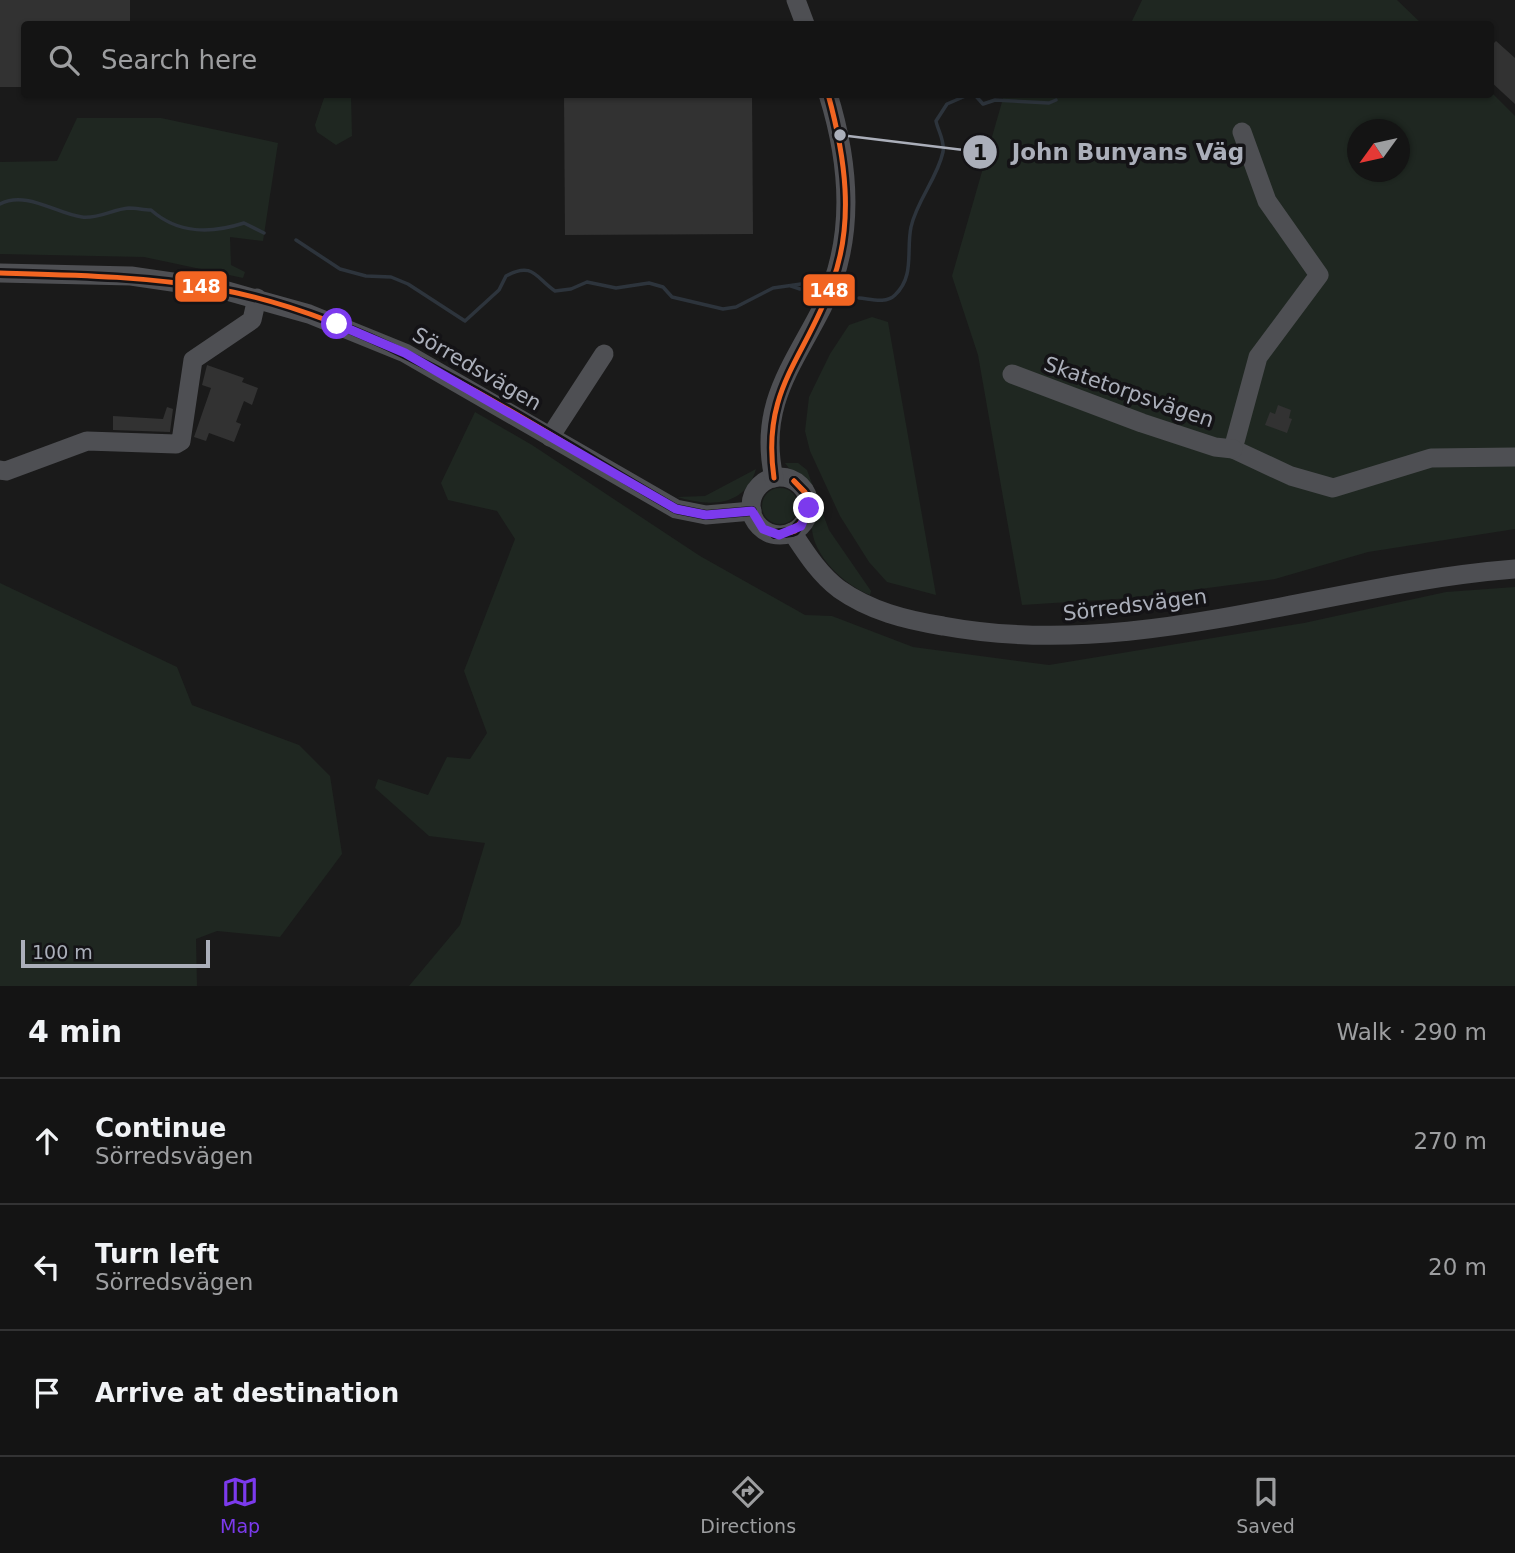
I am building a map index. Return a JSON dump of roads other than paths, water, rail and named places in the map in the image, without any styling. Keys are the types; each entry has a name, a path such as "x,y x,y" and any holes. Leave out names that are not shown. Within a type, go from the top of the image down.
{"street":[{"path":"796,0 804,21"},
{"path":"774,478 770,443 778,392 791,360 822,306 844,236 847,204 844,157 829,98"},
{"name":"Skatetorpsvägen","path":"1233,449 1258,357 1319,275 1267,201 1242,132"},
{"name":"Sörredsvägen","path":"0,274 131,276 257,298 328,320 405,353 684,512 706,515 752,511"},
{"path":"0,470 6,471 87,441 176,444 181,441 193,360 252,320 257,298"},
{"path":"550,437 604,354"},
{"name":"Skatetorpsvägen","path":"1012,374 1142,423 1214,446 1233,449 1291,476 1333,488 1431,458 1515,457"},
{"path":"774,478 794,481 807,497 806,518 792,532 779,535 766,531 757,523 752,511 756,490 774,478"},
{"name":"Sörredsvägen","path":"792,532 822,574 867,605 921,622 993,634 1038,637 1100,636 1164,629 1457,574 1515,569"}],"waterway":[{"path":"859,298 887,299 901,288 908,271 914,217 943,152 936,121 947,104 961,98"},
{"path":"978,98 983,104 995,100 1049,103 1056,100"},
{"path":"0,204 10,200 31,201 82,217 94,217 129,208 151,210 183,228 207,230 244,223 264,233"},
{"path":"296,240 340,269 366,276 391,277 408,284 465,321 499,290 506,276 522,270 534,273 555,291 571,289 587,282 616,288 649,283 663,287 672,297 723,309 736,307 773,288 801,284"},
{"path":"791,286 800,289"}],"place":[{"name":"John Bunyans Väg","path":"840,135"}]}
